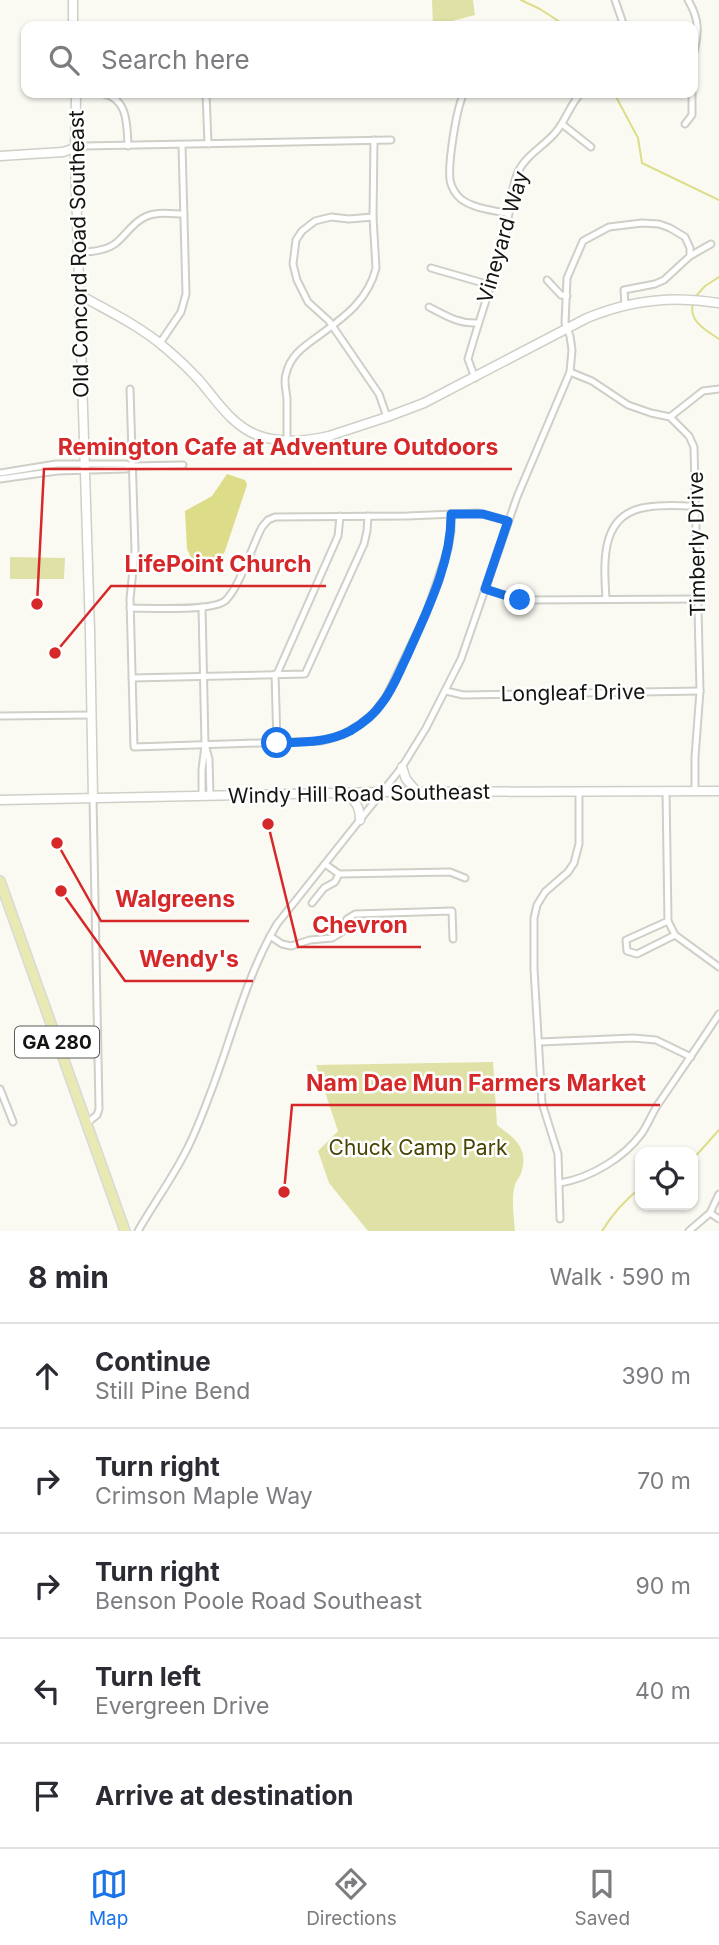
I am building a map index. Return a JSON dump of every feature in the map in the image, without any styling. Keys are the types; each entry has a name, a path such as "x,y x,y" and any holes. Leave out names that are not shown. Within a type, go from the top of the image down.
{"main road":[{"name":"GA 280","path":"0,881 125,1231"}],"street":[{"path":"73,0 73,21"},
{"path":"615,0 622,21"},
{"path":"688,0 697,21"},
{"name":"Old Concord Road Southeast","path":"76,98 99,1109 97,1115 87,1123"},
{"path":"117,98 127,126 128,146"},
{"path":"206,98 208,144"},
{"path":"462,98 457,111 453,145 450,181 453,190 459,198 470,204 509,214"},
{"name":"Vineyard Way","path":"475,378 468,359 506,230 518,172 555,134 578,98"},
{"path":"685,124 692,115 692,98"},
{"path":"562,124 591,147"},
{"path":"287,440 285,377 290,363 298,351 358,305 371,284 376,268 373,217 374,140"},
{"path":"0,156 63,152 83,146 391,140"},
{"path":"160,344 181,312 186,294 182,145"},
{"path":"79,252 101,250 114,245 146,216 184,214"},
{"path":"373,217 323,219 308,226 296,240 293,264 308,303 329,321 379,394 387,417"},
{"path":"138,1231 186,1151 200,1121 253,970 270,936 402,767 446,691 465,647 508,521 570,372 572,350 565,323 567,278 583,241 609,227 659,224 685,237 690,256"},
{"path":"625,304 625,290 664,280 690,256 711,244"},
{"path":"431,268 490,285"},
{"path":"547,280 561,295 567,296"},
{"path":"80,295 160,344 182,363 239,424 261,437 287,440 316,439 424,403 566,329 625,304 683,298 716,302"},
{"path":"429,307 464,323 478,323"},
{"path":"570,372 592,381 628,405 670,417 703,391 719,389"},
{"path":"130,389 135,551 130,608 134,747 322,741 342,735 366,720 383,702 394,684 426,614 448,549 451,514"},
{"name":"Timberly Drive","path":"670,417 689,436 694,447 700,691 695,791"},
{"path":"0,473 56,464 85,467 126,464 183,465"},
{"path":"0,480 85,467"},
{"path":"606,599 605,552 609,536 624,516 647,507 696,506"},
{"path":"130,608 219,605 228,597 260,530 268,520 280,516 483,514 508,521"},
{"path":"277,743 276,674 338,536 340,516"},
{"path":"132,678 305,674 364,544 368,531 368,516"},
{"path":"485,589 526,600 699,598"},
{"path":"202,607 205,745 209,759 206,796"},
{"name":"Longleaf Drive","path":"446,691 463,695 700,691"},
{"path":"0,716 92,715"},
{"path":"402,767 406,779 417,792"},
{"name":"Windy Hill Road Southeast","path":"0,800 383,792 719,791"},
{"path":"561,1219 558,1154 542,1104 534,969 534,918 537,905 545,892 568,872 574,863 579,844 579,792"},
{"path":"666,792 668,921 675,935 719,967"},
{"path":"345,793 358,804 360,820"},
{"path":"324,864 339,874 450,872 465,878"},
{"path":"312,903 324,888 335,882 339,874"},
{"path":"270,936 282,944 293,946 310,940 335,937 344,929 347,919 353,914 452,911 453,939"},
{"path":"668,921 626,940 627,951 636,954 675,935"},
{"path":"560,1183 590,1174 632,1145 644,1131 656,1107 719,1014"},
{"path":"540,1042 633,1038 656,1040 691,1057"},
{"path":"0,1089 13,1122"},
{"path":"689,1231 710,1213 719,1194"},
{"path":"710,1213 719,1219"}],"green space":[{"path":"432,0 473,0 475,15 452,21 433,21"},
{"path":"10,557 65,558 64,579 10,579"},
{"name":"Chuck Camp Park","path":"493,1062 497,1125 514,1139 523,1155 521,1174 513,1195 515,1231 368,1231 329,1183 318,1151 338,1131 316,1065"}],"shaded area":[{"path":"227,474 245,480 247,485 225,551 209,570 195,566 187,549 185,511 212,496"}],"waterway":[{"path":"521,0 558,21"},
{"path":"617,98 638,138 642,163 719,200"},
{"path":"696,296 719,277"},
{"path":"693,304 693,316 704,329 719,339"},
{"path":"698,1153 719,1130"},
{"path":"602,1231 635,1193"}],"place":[{"name":"Remington Cafe at Adventure Outdoors","path":"37,604"},
{"name":"LifePoint Church","path":"55,653"},
{"name":"Chevron","path":"268,824"},
{"name":"Walgreens","path":"57,843"},
{"name":"Wendy's","path":"61,891"},
{"name":"Nam Dae Mun Farmers Market","path":"284,1192"}],"route":[{"path":"277,743 322,741 342,735 366,720 383,702 426,614 448,549 451,514 478,513 508,521 485,589 520,600"}]}
